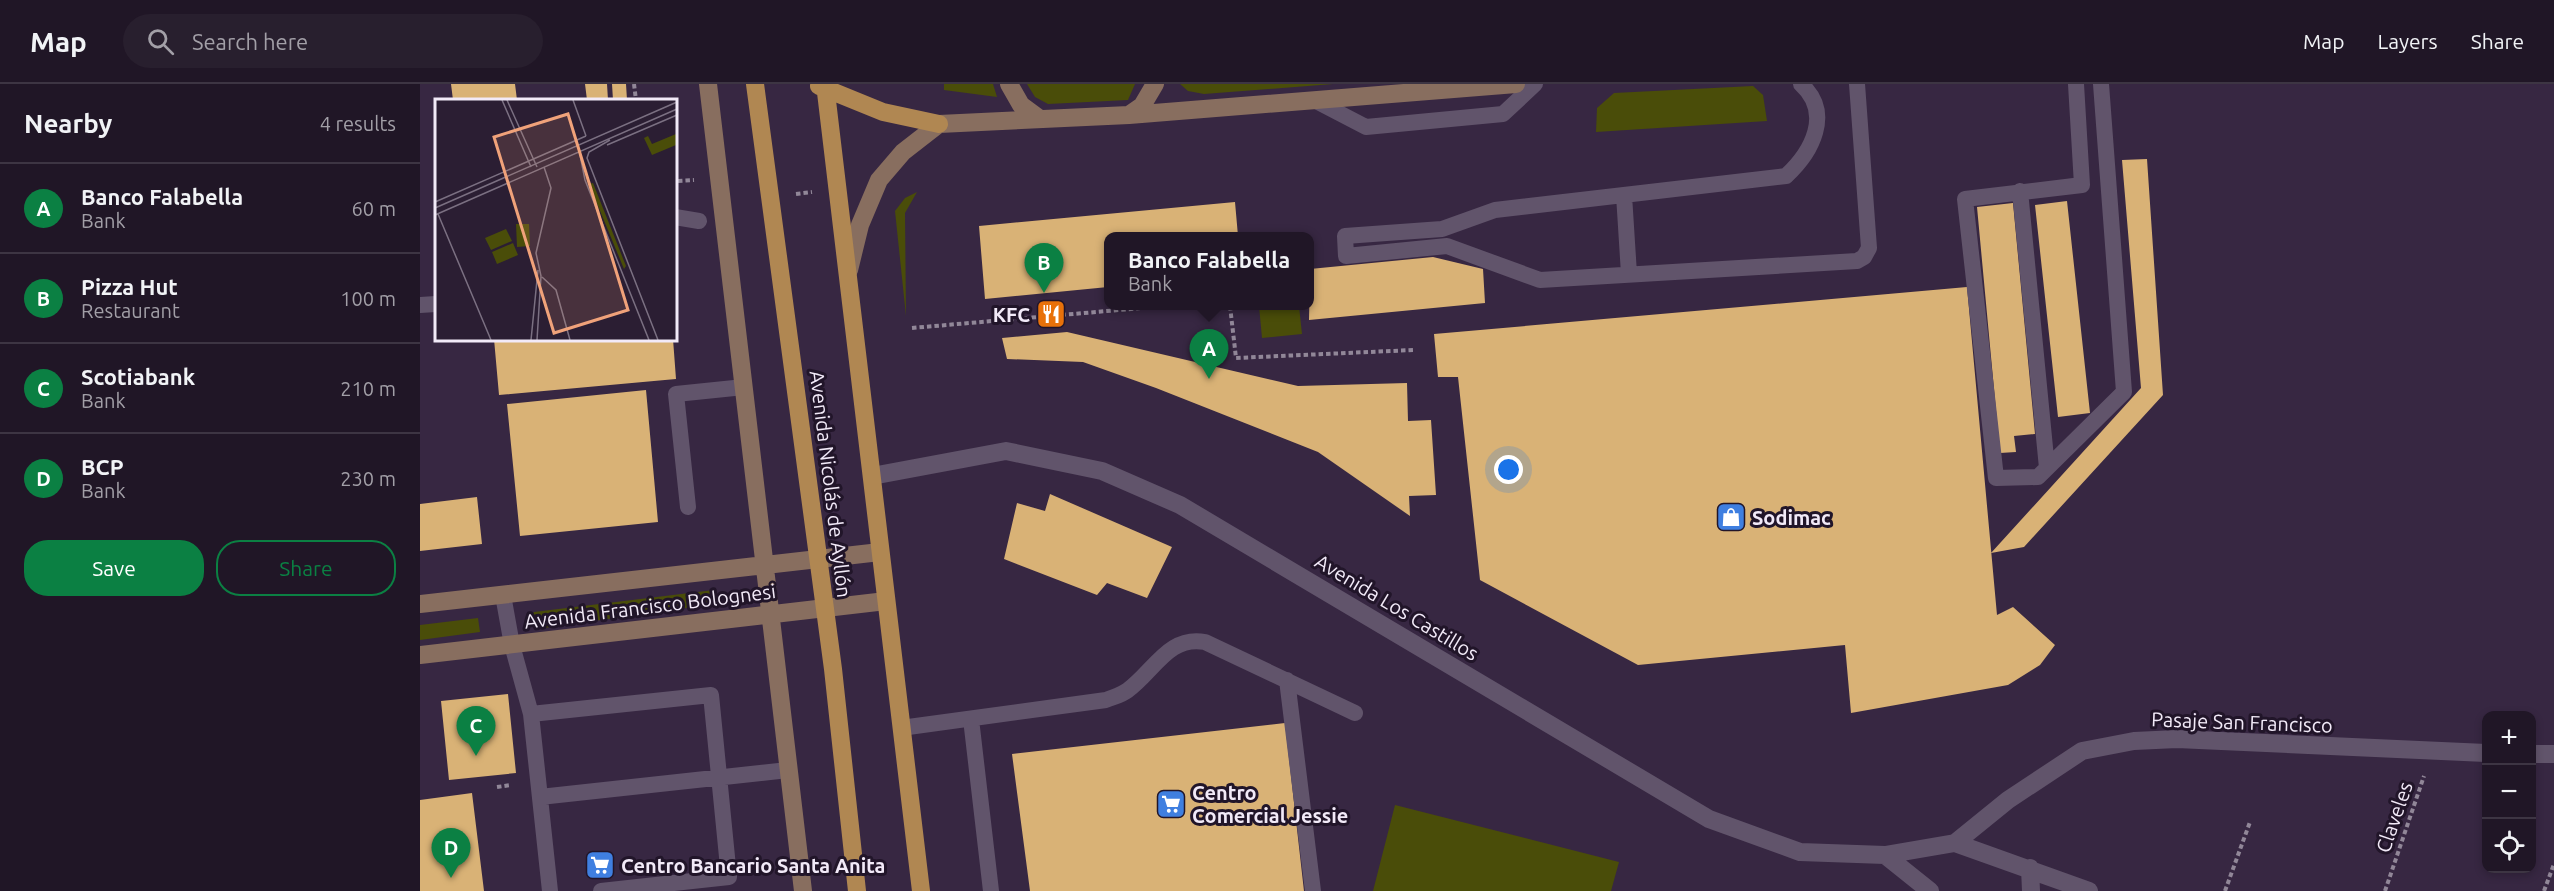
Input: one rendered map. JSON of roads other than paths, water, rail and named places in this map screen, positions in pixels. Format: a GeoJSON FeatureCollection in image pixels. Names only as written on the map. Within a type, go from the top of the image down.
{"type":"FeatureCollection","features":[{"type":"Feature","properties":{"kind":"main road"},"geometry":{"type":"LineString","coordinates":[[708,84],[803,891]]}},
{"type":"Feature","properties":{"kind":"main road","name":"Avenida Nicolás de Ayllón"},"geometry":{"type":"LineString","coordinates":[[755,84],[818,560],[856,891]]}},
{"type":"Feature","properties":{"kind":"main road"},"geometry":{"type":"LineString","coordinates":[[1009,84],[1021,105],[1040,119]]}},
{"type":"Feature","properties":{"kind":"main road"},"geometry":{"type":"LineString","coordinates":[[1129,115],[1142,106],[1155,84]]}},
{"type":"Feature","properties":{"kind":"main road"},"geometry":{"type":"LineString","coordinates":[[822,86],[883,112],[939,124],[1129,115],[1516,84]]}},
{"type":"Feature","properties":{"kind":"main road","name":"Avenida Nicolás de Ayllón"},"geometry":{"type":"LineString","coordinates":[[822,86],[848,275],[921,891]]}},
{"type":"Feature","properties":{"kind":"main road"},"geometry":{"type":"LineString","coordinates":[[848,275],[860,225],[879,180],[903,152],[939,124]]}},
{"type":"Feature","properties":{"kind":"main road","name":"Avenida Francisco Bolognesi"},"geometry":{"type":"LineString","coordinates":[[420,604],[764,567],[880,552]]}},
{"type":"Feature","properties":{"kind":"main road","name":"Avenida Francisco Bolognesi"},"geometry":{"type":"LineString","coordinates":[[420,655],[886,601]]}},
{"type":"Feature","properties":{"kind":"street","name":"Avenida Los Castillos"},"geometry":{"type":"LineString","coordinates":[[872,476],[1006,450],[1102,471],[1180,505],[1709,819],[1800,852],[1885,855],[1955,843],[2089,891]]}},
{"type":"Feature","properties":{"kind":"street","name":"Pasaje San Francisco"},"geometry":{"type":"LineString","coordinates":[[1955,843],[2008,800],[2082,751],[2134,741],[2177,739],[2432,753],[2482,753]]}},
{"type":"Feature","properties":{"kind":"street"},"geometry":{"type":"LineString","coordinates":[[2536,754],[2554,754]]}},
{"type":"Feature","properties":{"kind":"street"},"geometry":{"type":"LineString","coordinates":[[1885,855],[1930,891]]}},
{"type":"Feature","properties":{"kind":"street"},"geometry":{"type":"LineString","coordinates":[[2030,868],[2031,891]]}},
{"type":"Feature","properties":{"kind":"lane"},"geometry":{"type":"LineString","coordinates":[[1316,101],[1366,127],[1503,114],[1535,84]]}},
{"type":"Feature","properties":{"kind":"lane"},"geometry":{"type":"LineString","coordinates":[[1801,84],[1815,103],[1817,123],[1813,144],[1802,161],[1786,176],[1495,210],[1442,230],[1345,237],[1346,256],[1447,246],[1540,279],[1857,261],[1864,257],[1869,248],[1857,84]]}},
{"type":"Feature","properties":{"kind":"lane"},"geometry":{"type":"LineString","coordinates":[[2076,84],[2082,185],[2020,190],[1965,200],[1996,478],[2038,477],[2124,392],[2101,84]]}},
{"type":"Feature","properties":{"kind":"lane"},"geometry":{"type":"LineString","coordinates":[[2020,190],[2048,468]]}},
{"type":"Feature","properties":{"kind":"lane"},"geometry":{"type":"LineString","coordinates":[[1624,195],[1629,274]]}},
{"type":"Feature","properties":{"kind":"lane"},"geometry":{"type":"LineString","coordinates":[[676,217],[699,221]]}},
{"type":"Feature","properties":{"kind":"lane"},"geometry":{"type":"LineString","coordinates":[[420,305],[435,304]]}},
{"type":"Feature","properties":{"kind":"lane"},"geometry":{"type":"LineString","coordinates":[[688,507],[676,394],[744,387]]}},
{"type":"Feature","properties":{"kind":"lane"},"geometry":{"type":"LineString","coordinates":[[503,595],[512,645],[531,714],[550,891]]}},
{"type":"Feature","properties":{"kind":"lane"},"geometry":{"type":"LineString","coordinates":[[901,728],[1106,700],[1127,691],[1173,647],[1187,640],[1205,642],[1355,713]]}},
{"type":"Feature","properties":{"kind":"lane"},"geometry":{"type":"LineString","coordinates":[[1287,680],[1313,891]]}},
{"type":"Feature","properties":{"kind":"lane"},"geometry":{"type":"LineString","coordinates":[[531,714],[711,695],[729,877],[601,891]]}},
{"type":"Feature","properties":{"kind":"lane"},"geometry":{"type":"LineString","coordinates":[[971,718],[991,891]]}},
{"type":"Feature","properties":{"kind":"lane"},"geometry":{"type":"LineString","coordinates":[[540,797],[788,770]]}},
{"type":"Feature","properties":{"kind":"place","name":"Pizza Hut"},"geometry":{"type":"Point","coordinates":[1044,293]}},
{"type":"Feature","properties":{"kind":"place","name":"KFC"},"geometry":{"type":"Point","coordinates":[1051,314]}},
{"type":"Feature","properties":{"kind":"place","name":"Banco Falabella"},"geometry":{"type":"Point","coordinates":[1209,379]}},
{"type":"Feature","properties":{"kind":"place","name":"Sodimac"},"geometry":{"type":"Point","coordinates":[1731,517]}},
{"type":"Feature","properties":{"kind":"place","name":"Scotiabank"},"geometry":{"type":"Point","coordinates":[476,756]}},
{"type":"Feature","properties":{"kind":"place","name":"Centro Comercial Jessie"},"geometry":{"type":"Point","coordinates":[1171,804]}},
{"type":"Feature","properties":{"kind":"place","name":"Centro Bancario Santa Anita"},"geometry":{"type":"Point","coordinates":[600,865]}},
{"type":"Feature","properties":{"kind":"place","name":"BCP"},"geometry":{"type":"Point","coordinates":[451,878]}}]}
